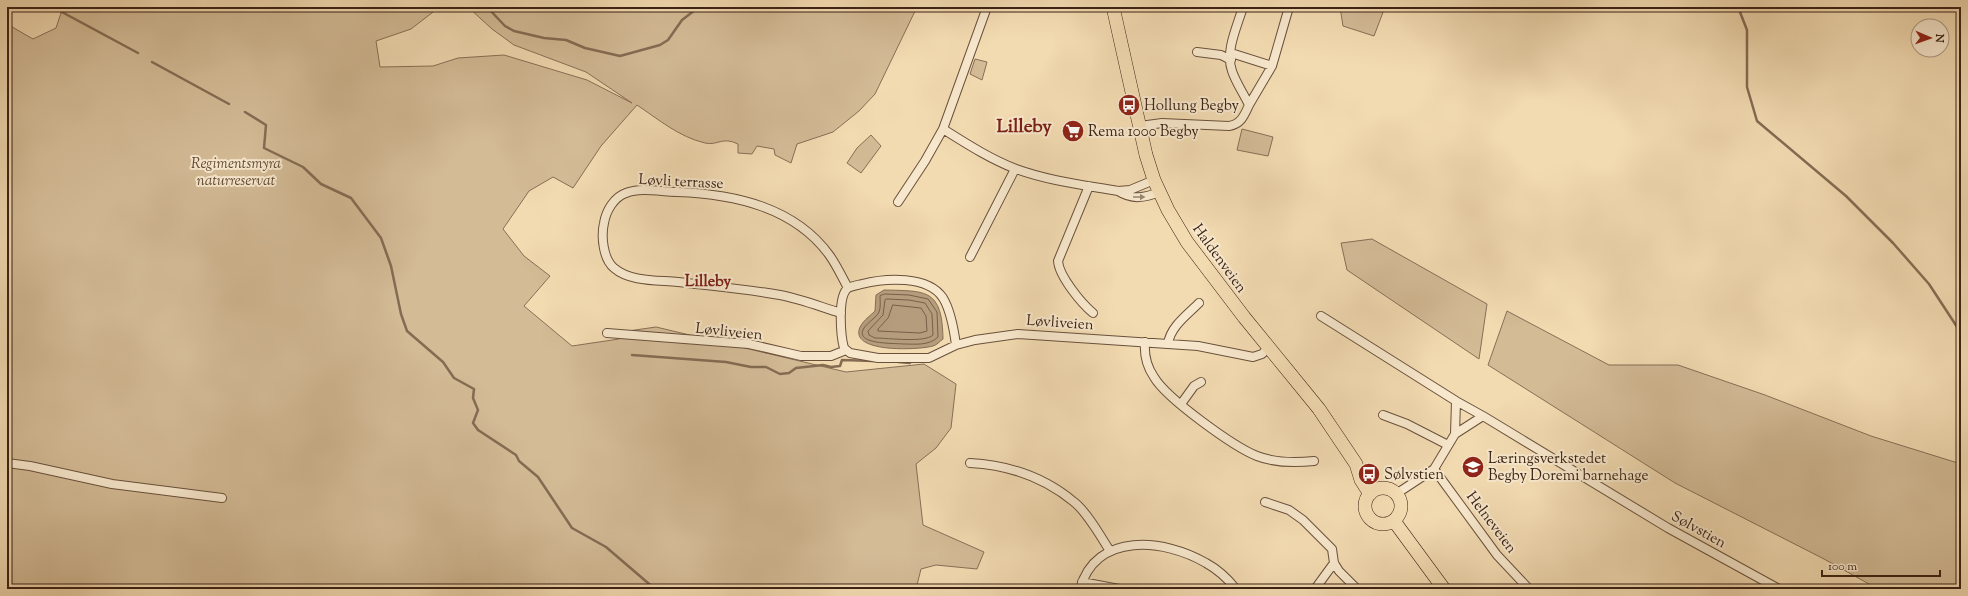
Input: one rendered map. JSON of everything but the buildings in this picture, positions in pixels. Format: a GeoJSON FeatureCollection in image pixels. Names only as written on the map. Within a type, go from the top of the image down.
{"type":"FeatureCollection","features":[{"type":"Feature","properties":{"kind":"main road","name":"Haldenveien"},"geometry":{"type":"LineString","coordinates":[[1114,7],[1140,126],[1157,186],[1187,242],[1268,348],[1319,408],[1356,464],[1361,480],[1370,494]]}},
{"type":"Feature","properties":{"kind":"main road"},"geometry":{"type":"LineString","coordinates":[[1384,488],[1396,494],[1401,505],[1398,516],[1394,521],[1382,525],[1371,520],[1367,515],[1365,507],[1366,500],[1370,494],[1376,490],[1384,488]]}},
{"type":"Feature","properties":{"kind":"main road"},"geometry":{"type":"LineString","coordinates":[[1394,521],[1444,589]]}},
{"type":"Feature","properties":{"kind":"street"},"geometry":{"type":"LineString","coordinates":[[898,202],[925,161],[943,129],[987,7]]}},
{"type":"Feature","properties":{"kind":"street"},"geometry":{"type":"LineString","coordinates":[[1242,7],[1231,43],[1232,72],[1249,105]]}},
{"type":"Feature","properties":{"kind":"street"},"geometry":{"type":"LineString","coordinates":[[1140,126],[1162,122],[1229,126],[1236,125],[1241,121],[1272,66],[1289,7]]}},
{"type":"Feature","properties":{"kind":"street"},"geometry":{"type":"LineString","coordinates":[[1197,52],[1231,56],[1272,66]]}},
{"type":"Feature","properties":{"kind":"street"},"geometry":{"type":"LineString","coordinates":[[943,129],[982,153],[1015,169],[1046,179],[1118,191],[1157,186]]}},
{"type":"Feature","properties":{"kind":"street"},"geometry":{"type":"LineString","coordinates":[[970,257],[1015,169]]}},
{"type":"Feature","properties":{"kind":"street"},"geometry":{"type":"LineString","coordinates":[[1089,186],[1058,260],[1058,269],[1066,282],[1093,313]]}},
{"type":"Feature","properties":{"kind":"street"},"geometry":{"type":"LineString","coordinates":[[1118,191],[1127,196],[1148,196],[1157,186]]}},
{"type":"Feature","properties":{"kind":"street","name":"Løvli terrasse"},"geometry":{"type":"LineString","coordinates":[[841,312],[779,295],[650,280],[622,274],[611,266],[604,249],[603,236],[607,211],[622,194],[637,191],[698,193],[729,197],[764,206],[792,219],[816,241],[829,255],[848,288]]}},
{"type":"Feature","properties":{"kind":"street"},"geometry":{"type":"LineString","coordinates":[[846,350],[842,341],[841,312],[843,297],[848,288],[875,280],[903,279],[928,286],[942,297],[953,326],[956,345]]}},
{"type":"Feature","properties":{"kind":"street"},"geometry":{"type":"LineString","coordinates":[[1168,344],[1169,335],[1199,303]]}},
{"type":"Feature","properties":{"kind":"street","name":"Sølvstien"},"geometry":{"type":"LineString","coordinates":[[1321,316],[1456,401],[1668,528],[1779,589]]}},
{"type":"Feature","properties":{"kind":"street","name":"Løvliveien"},"geometry":{"type":"LineString","coordinates":[[608,334],[749,344],[801,356],[831,356],[846,350],[850,353],[878,358],[929,358],[956,345],[975,340],[1018,334],[1212,348],[1253,357],[1262,354],[1268,348]]}},
{"type":"Feature","properties":{"kind":"street"},"geometry":{"type":"LineString","coordinates":[[1144,342],[1146,358],[1154,377],[1164,391],[1234,443],[1258,457],[1278,462],[1314,461]]}},
{"type":"Feature","properties":{"kind":"street"},"geometry":{"type":"LineString","coordinates":[[1180,404],[1194,386],[1201,382]]}},
{"type":"Feature","properties":{"kind":"street"},"geometry":{"type":"LineString","coordinates":[[1455,434],[1456,401]]}},
{"type":"Feature","properties":{"kind":"street"},"geometry":{"type":"LineString","coordinates":[[1384,415],[1407,424],[1448,445]]}},
{"type":"Feature","properties":{"kind":"street"},"geometry":{"type":"LineString","coordinates":[[1396,494],[1434,469],[1455,434],[1483,416]]}},
{"type":"Feature","properties":{"kind":"street"},"geometry":{"type":"LineString","coordinates":[[7,463],[30,466],[112,484],[222,498]]}},
{"type":"Feature","properties":{"kind":"street"},"geometry":{"type":"LineString","coordinates":[[970,463],[991,464],[1032,475],[1056,489],[1079,507],[1110,551]]}},
{"type":"Feature","properties":{"kind":"street","name":"Helneveien"},"geometry":{"type":"LineString","coordinates":[[1434,469],[1497,555],[1529,589]]}},
{"type":"Feature","properties":{"kind":"street"},"geometry":{"type":"LineString","coordinates":[[1264,502],[1289,510],[1303,520],[1332,549],[1334,563],[1339,571],[1357,589]]}},
{"type":"Feature","properties":{"kind":"street"},"geometry":{"type":"LineString","coordinates":[[1119,589],[1081,585],[1094,563],[1110,551],[1126,546],[1142,544],[1172,549],[1208,563],[1236,589]]}},
{"type":"Feature","properties":{"kind":"street"},"geometry":{"type":"LineString","coordinates":[[1315,589],[1334,563]]}},
{"type":"Feature","properties":{"kind":"green space","name":"Regimentsmyra naturreservat"},"geometry":{"type":"Polygon","coordinates":[[[63,7],[436,7],[437,9],[411,29],[376,41],[380,67],[433,66],[458,58],[504,55],[587,80],[632,103],[586,72],[514,45],[492,29],[468,7],[917,7],[875,94],[859,111],[833,132],[797,144],[791,163],[775,155],[774,149],[757,146],[752,154],[738,153],[738,144],[733,142],[724,141],[709,144],[695,140],[669,127],[637,105],[601,146],[573,188],[553,177],[529,191],[503,229],[524,256],[550,276],[524,306],[572,346],[619,339],[628,331],[656,327],[846,372],[924,364],[956,384],[951,428],[936,448],[916,464],[923,525],[984,552],[977,569],[936,565],[921,569],[916,589],[7,589],[7,24],[33,39],[56,28],[63,7]]]}},
{"type":"Feature","properties":{"kind":"green space"},"geometry":{"type":"Polygon","coordinates":[[[1340,7],[1385,7],[1374,36],[1343,26],[1340,7]]]}},
{"type":"Feature","properties":{"kind":"green space"},"geometry":{"type":"Polygon","coordinates":[[[975,59],[987,62],[982,80],[970,74],[975,59]]]}},
{"type":"Feature","properties":{"kind":"green space"},"geometry":{"type":"Polygon","coordinates":[[[1242,129],[1273,137],[1268,156],[1237,150],[1242,129]]]}},
{"type":"Feature","properties":{"kind":"green space"},"geometry":{"type":"Polygon","coordinates":[[[871,135],[881,146],[861,173],[847,163],[857,148],[871,135]]]}},
{"type":"Feature","properties":{"kind":"green space"},"geometry":{"type":"Polygon","coordinates":[[[1372,239],[1487,304],[1479,359],[1347,270],[1341,243],[1372,239]]]}},
{"type":"Feature","properties":{"kind":"green space"},"geometry":{"type":"Polygon","coordinates":[[[1507,311],[1609,365],[1678,365],[1765,395],[1871,436],[1961,464],[1961,589],[1878,589],[1824,559],[1675,483],[1488,365],[1507,311]]]}},
{"type":"Feature","properties":{"kind":"water"},"geometry":{"type":"Polygon","coordinates":[[[884,290],[911,291],[929,296],[935,302],[939,310],[943,339],[933,346],[902,349],[866,343],[860,337],[860,327],[875,311],[876,295],[884,290]]]}},
{"type":"Feature","properties":{"kind":"waterway"},"geometry":{"type":"LineString","coordinates":[[487,7],[505,26],[514,31],[544,38],[566,40],[585,48],[620,56],[660,45],[668,40],[682,20],[699,7]]}},
{"type":"Feature","properties":{"kind":"waterway"},"geometry":{"type":"LineString","coordinates":[[1738,7],[1747,30],[1747,87],[1757,121],[1846,196],[1893,243],[1929,284],[1961,333]]}},
{"type":"Feature","properties":{"kind":"waterway"},"geometry":{"type":"LineString","coordinates":[[60,11],[138,53]]}},
{"type":"Feature","properties":{"kind":"waterway"},"geometry":{"type":"LineString","coordinates":[[152,62],[229,104]]}},
{"type":"Feature","properties":{"kind":"waterway"},"geometry":{"type":"LineString","coordinates":[[245,112],[266,125],[264,148],[303,167],[321,184],[351,198],[381,238],[391,266],[401,314],[407,331],[443,362],[454,378],[474,389],[473,398],[478,410],[473,423],[478,430],[516,455],[519,461],[538,477],[572,528],[606,547],[655,589]]}},
{"type":"Feature","properties":{"kind":"waterway"},"geometry":{"type":"LineString","coordinates":[[632,355],[726,362],[751,367],[766,367],[780,374],[789,373],[796,368],[823,365],[831,367],[840,366],[842,360],[873,361]]}},
{"type":"Feature","properties":{"kind":"waterway"},"geometry":{"type":"LineString","coordinates":[[898,362],[910,363]]}},
{"type":"Feature","properties":{"kind":"place","name":"Hollung Begby"},"geometry":{"type":"Point","coordinates":[1129,105]}},
{"type":"Feature","properties":{"kind":"place","name":"Rema 1000 Begby"},"geometry":{"type":"Point","coordinates":[1073,131]}},
{"type":"Feature","properties":{"kind":"place","name":"Læringsverkstedet Begby Doremi barnehage"},"geometry":{"type":"Point","coordinates":[1473,467]}},
{"type":"Feature","properties":{"kind":"place","name":"Sølvstien"},"geometry":{"type":"Point","coordinates":[1369,474]}},
{"type":"Feature","properties":{"kind":"district","name":"Lilleby"},"geometry":{"type":"Point","coordinates":[1024,125]}},
{"type":"Feature","properties":{"kind":"district","name":"Lilleby"},"geometry":{"type":"Point","coordinates":[708,280]}}]}
